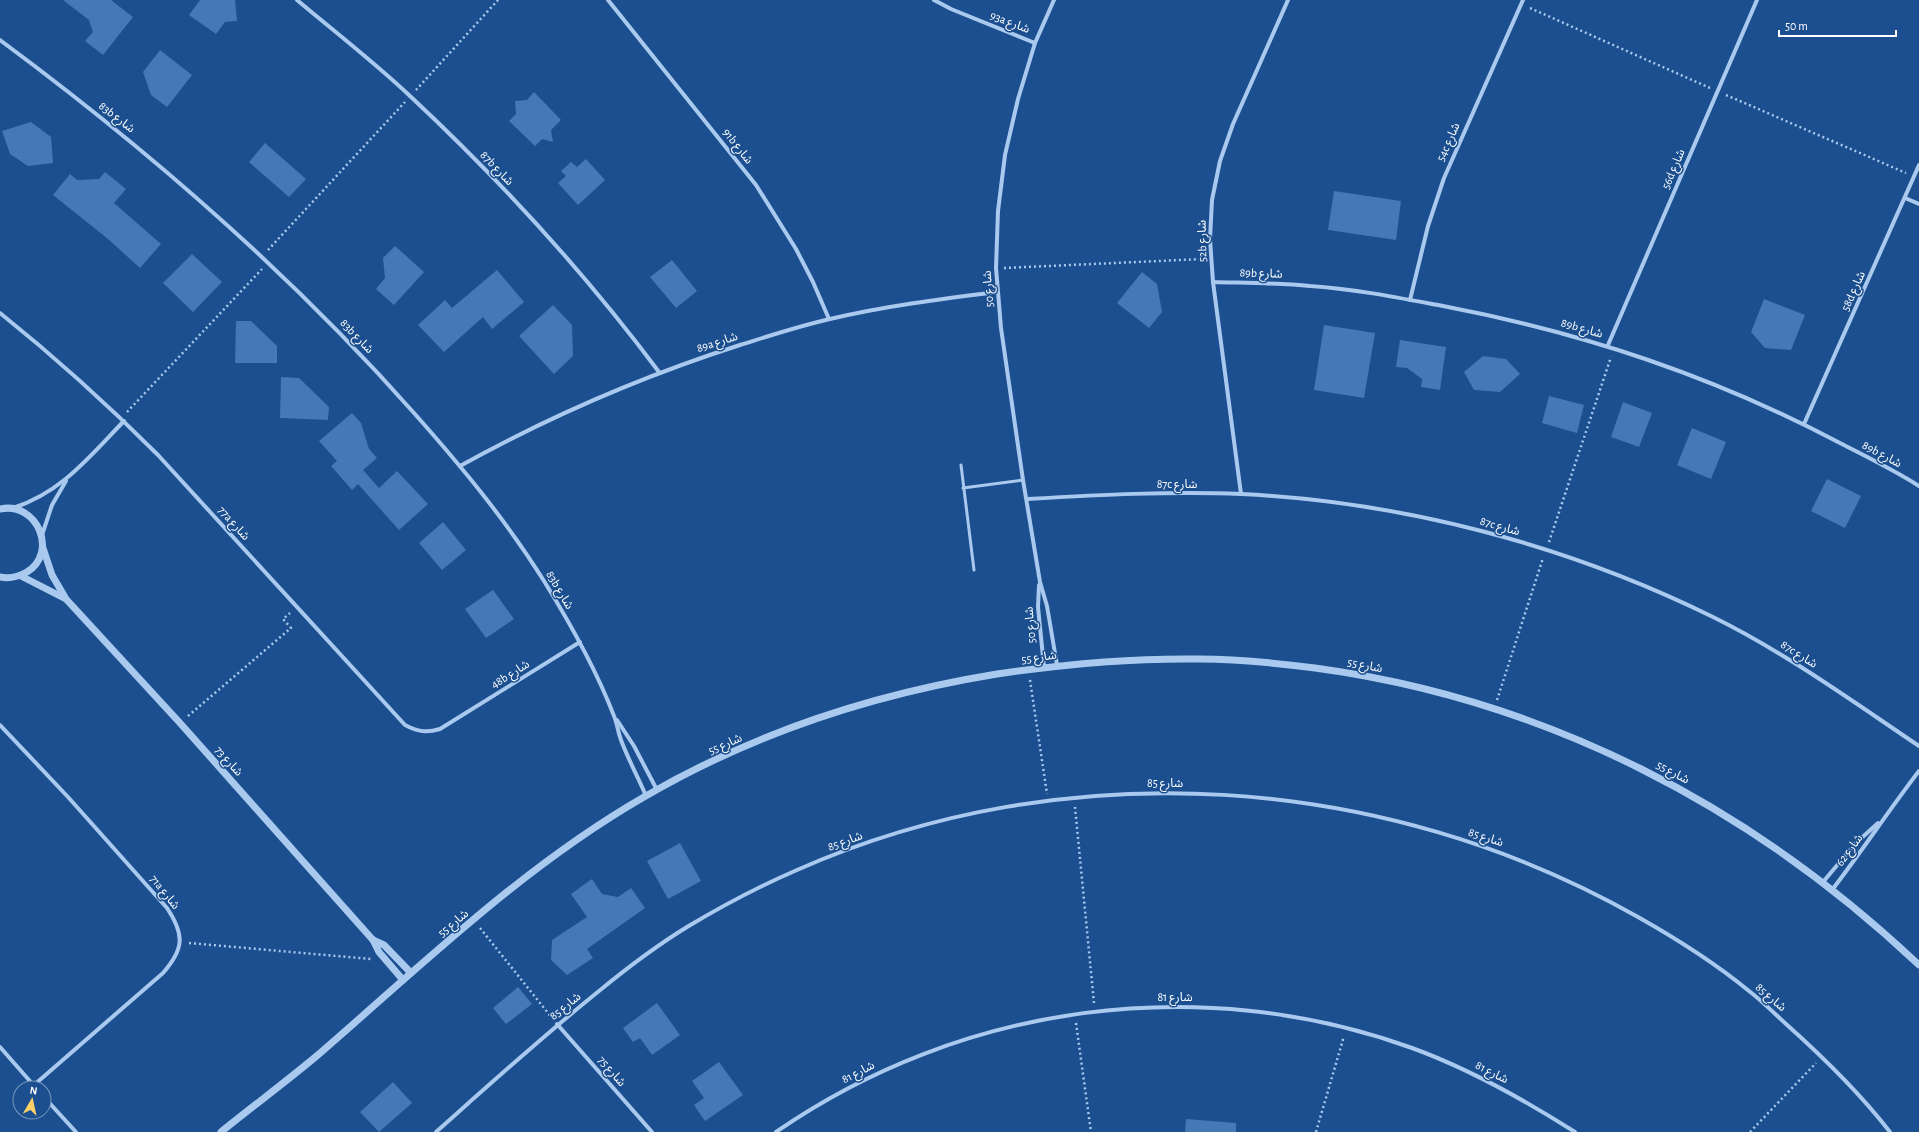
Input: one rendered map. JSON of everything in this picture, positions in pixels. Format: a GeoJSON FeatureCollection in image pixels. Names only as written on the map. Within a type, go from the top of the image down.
{"type":"FeatureCollection","features":[{"type":"Feature","properties":{"kind":"street","name":"87b شارع"},"geometry":{"type":"LineString","coordinates":[[297,0],[410,96],[486,170],[532,218],[620,320],[659,372]]}},
{"type":"Feature","properties":{"kind":"street","name":"91b شارع"},"geometry":{"type":"LineString","coordinates":[[608,0],[756,185],[796,249],[813,282],[829,319]]}},
{"type":"Feature","properties":{"kind":"street","name":"93a شارع"},"geometry":{"type":"LineString","coordinates":[[934,0],[957,12],[1035,43]]}},
{"type":"Feature","properties":{"kind":"street","name":"شارع 50"},"geometry":{"type":"LineString","coordinates":[[1054,0],[1035,43],[1018,99],[1005,155],[998,211],[996,268],[997,292],[1023,480],[1040,582],[1047,606],[1057,665]]}},
{"type":"Feature","properties":{"kind":"street","name":"52b شارع"},"geometry":{"type":"LineString","coordinates":[[1241,494],[1211,258],[1210,239],[1212,200],[1220,161],[1233,124],[1288,0]]}},
{"type":"Feature","properties":{"kind":"street","name":"54c شارع"},"geometry":{"type":"LineString","coordinates":[[1410,300],[1428,226],[1444,178],[1523,0]]}},
{"type":"Feature","properties":{"kind":"street","name":"56d شارع"},"geometry":{"type":"LineString","coordinates":[[1608,346],[1757,0]]}},
{"type":"Feature","properties":{"kind":"street","name":"83b شارع"},"geometry":{"type":"LineString","coordinates":[[0,40],[136,145],[223,219],[306,298],[385,380],[460,466],[500,517],[544,581],[580,642],[616,718],[634,746],[657,790]]}},
{"type":"Feature","properties":{"kind":"street","name":"58d شارع"},"geometry":{"type":"LineString","coordinates":[[1804,424],[1919,165]]}},
{"type":"Feature","properties":{"kind":"street"},"geometry":{"type":"LineString","coordinates":[[1905,198],[1919,204]]}},
{"type":"Feature","properties":{"kind":"street","name":"89b شارع"},"geometry":{"type":"LineString","coordinates":[[1214,282],[1312,286],[1410,300],[1489,315],[1550,329],[1608,346],[1697,377],[1804,424],[1919,486]]}},
{"type":"Feature","properties":{"kind":"street","name":"89a شارع"},"geometry":{"type":"LineString","coordinates":[[460,466],[510,438],[559,414],[659,372],[829,319],[884,308],[997,292]]}},
{"type":"Feature","properties":{"kind":"street","name":"77a شارع"},"geometry":{"type":"LineString","coordinates":[[0,313],[123,420],[163,461],[405,725],[416,731],[428,732],[440,729],[451,723]]}},
{"type":"Feature","properties":{"kind":"street"},"geometry":{"type":"LineString","coordinates":[[12,509],[42,497],[68,478],[123,420]]}},
{"type":"Feature","properties":{"kind":"street"},"geometry":{"type":"LineString","coordinates":[[42,536],[52,505],[68,478]]}},
{"type":"Feature","properties":{"kind":"street","name":"87c شارع"},"geometry":{"type":"LineString","coordinates":[[1026,499],[1170,493],[1241,494],[1303,499],[1380,509],[1486,532],[1546,550],[1618,575],[1715,618],[1768,646],[1819,678],[1919,746]]}},
{"type":"Feature","properties":{"kind":"street"},"geometry":{"type":"LineString","coordinates":[[1,509],[12,509],[32,517],[42,536]]}},
{"type":"Feature","properties":{"kind":"street","name":"شارع 73"},"geometry":{"type":"LineString","coordinates":[[42,536],[43,548],[52,575],[66,599],[180,723],[374,940],[378,950],[403,980]]}},
{"type":"Feature","properties":{"kind":"street"},"geometry":{"type":"LineString","coordinates":[[2,578],[21,576],[32,569],[39,560],[43,548]]}},
{"type":"Feature","properties":{"kind":"street","name":"شارع 73"},"geometry":{"type":"LineString","coordinates":[[21,576],[66,599]]}},
{"type":"Feature","properties":{"kind":"street","name":"شارع 50"},"geometry":{"type":"LineString","coordinates":[[1040,582],[1038,607],[1044,667]]}},
{"type":"Feature","properties":{"kind":"street","name":"48b شارع"},"geometry":{"type":"LineString","coordinates":[[451,723],[580,642]]}},
{"type":"Feature","properties":{"kind":"street","name":"شارع 55"},"geometry":{"type":"LineString","coordinates":[[221,1132],[314,1058],[473,920],[552,857],[584,834],[646,796],[712,761],[837,712],[901,694],[967,679],[1057,665],[1130,660],[1204,659],[1278,663],[1351,673],[1416,686],[1495,708],[1565,734],[1634,764],[1700,799],[1763,839],[1823,882],[1919,965]]}},
{"type":"Feature","properties":{"kind":"street","name":"83b شارع"},"geometry":{"type":"LineString","coordinates":[[616,718],[622,742],[646,796]]}},
{"type":"Feature","properties":{"kind":"street","name":"71a شارع"},"geometry":{"type":"LineString","coordinates":[[0,725],[68,797],[167,908],[177,924],[180,942],[175,960],[163,973],[43,1080]]}},
{"type":"Feature","properties":{"kind":"street","name":"شارع 62"},"geometry":{"type":"LineString","coordinates":[[1832,890],[1862,850],[1880,822],[1919,771]]}},
{"type":"Feature","properties":{"kind":"street","name":"شارع 85"},"geometry":{"type":"LineString","coordinates":[[436,1132],[558,1024],[627,968],[684,929],[740,897],[799,869],[859,845],[921,826],[984,811],[1048,800],[1124,793],[1201,793],[1278,799],[1353,811],[1413,825],[1514,857],[1597,894],[1675,938],[1748,990],[1822,1056],[1890,1132]]}},
{"type":"Feature","properties":{"kind":"street","name":"شارع 62"},"geometry":{"type":"LineString","coordinates":[[1823,882],[1855,844],[1880,822]]}},
{"type":"Feature","properties":{"kind":"street","name":"شارع 73"},"geometry":{"type":"LineString","coordinates":[[374,940],[384,945],[411,973]]}},
{"type":"Feature","properties":{"kind":"street","name":"شارع 81"},"geometry":{"type":"LineString","coordinates":[[776,1132],[805,1112],[860,1081],[912,1057],[965,1038],[1013,1026],[1075,1014],[1143,1007],[1211,1008],[1279,1014],[1346,1028],[1412,1048],[1469,1071],[1524,1100],[1575,1132]]}},
{"type":"Feature","properties":{"kind":"street","name":"شارع 75"},"geometry":{"type":"LineString","coordinates":[[558,1024],[652,1132]]}},
{"type":"Feature","properties":{"kind":"street"},"geometry":{"type":"LineString","coordinates":[[0,1047],[29,1080]]}},
{"type":"Feature","properties":{"kind":"street"},"geometry":{"type":"LineString","coordinates":[[52,1106],[76,1132]]}},
{"type":"Feature","properties":{"kind":"lane"},"geometry":{"type":"LineString","coordinates":[[961,465],[974,570]]}},
{"type":"Feature","properties":{"kind":"lane"},"geometry":{"type":"LineString","coordinates":[[963,488],[1023,480]]}},
{"type":"Feature","properties":{"kind":"path"},"geometry":{"type":"LineString","coordinates":[[262,257],[498,0]]}},
{"type":"Feature","properties":{"kind":"path"},"geometry":{"type":"LineString","coordinates":[[996,268],[1211,258]]}},
{"type":"Feature","properties":{"kind":"path"},"geometry":{"type":"LineString","coordinates":[[123,420],[268,263]]}},
{"type":"Feature","properties":{"kind":"path"},"geometry":{"type":"LineString","coordinates":[[1495,708],[1614,348]]}},
{"type":"Feature","properties":{"kind":"path"},"geometry":{"type":"LineString","coordinates":[[180,723],[291,628],[283,619],[297,607]]}},
{"type":"Feature","properties":{"kind":"path"},"geometry":{"type":"LineString","coordinates":[[1028,669],[1048,800]]}},
{"type":"Feature","properties":{"kind":"path"},"geometry":{"type":"LineString","coordinates":[[1074,798],[1095,1012]]}},
{"type":"Feature","properties":{"kind":"path"},"geometry":{"type":"LineString","coordinates":[[473,920],[558,1024]]}},
{"type":"Feature","properties":{"kind":"path"},"geometry":{"type":"LineString","coordinates":[[180,942],[386,960]]}},
{"type":"Feature","properties":{"kind":"path"},"geometry":{"type":"LineString","coordinates":[[1075,1014],[1090,1132]]}},
{"type":"Feature","properties":{"kind":"path"},"geometry":{"type":"LineString","coordinates":[[1316,1132],[1346,1028]]}},
{"type":"Feature","properties":{"kind":"path"},"geometry":{"type":"LineString","coordinates":[[1750,1132],[1822,1056]]}},
{"type":"Feature","properties":{"kind":"building"},"geometry":{"type":"Polygon","coordinates":[[[63,0],[111,0],[133,17],[103,55],[85,41],[93,32],[89,20],[63,0]]]}},
{"type":"Feature","properties":{"kind":"building"},"geometry":{"type":"Polygon","coordinates":[[[200,0],[235,0],[237,21],[225,22],[216,34],[189,15],[200,0]]]}},
{"type":"Feature","properties":{"kind":"building"},"geometry":{"type":"Polygon","coordinates":[[[160,50],[192,75],[167,107],[151,95],[143,72],[160,50]]]}},
{"type":"Feature","properties":{"kind":"building"},"geometry":{"type":"Polygon","coordinates":[[[534,92],[561,120],[551,130],[553,142],[542,139],[535,146],[509,121],[516,114],[515,101],[527,100],[534,92]]]}},
{"type":"Feature","properties":{"kind":"building"},"geometry":{"type":"Polygon","coordinates":[[[31,122],[51,137],[53,163],[28,166],[10,154],[2,131],[31,122]]]}},
{"type":"Feature","properties":{"kind":"building"},"geometry":{"type":"Polygon","coordinates":[[[265,143],[306,179],[289,197],[249,162],[265,143]]]}},
{"type":"Feature","properties":{"kind":"building"},"geometry":{"type":"Polygon","coordinates":[[[586,159],[605,180],[578,205],[558,183],[566,176],[561,171],[571,162],[577,167],[586,159]]]}},
{"type":"Feature","properties":{"kind":"building"},"geometry":{"type":"Polygon","coordinates":[[[105,172],[126,189],[114,203],[161,244],[140,268],[108,239],[53,195],[70,174],[77,180],[99,179],[105,172]]]}},
{"type":"Feature","properties":{"kind":"building"},"geometry":{"type":"Polygon","coordinates":[[[1334,191],[1401,201],[1396,240],[1328,230],[1334,191]]]}},
{"type":"Feature","properties":{"kind":"building"},"geometry":{"type":"Polygon","coordinates":[[[395,246],[424,272],[394,305],[376,289],[385,278],[383,258],[395,246]]]}},
{"type":"Feature","properties":{"kind":"building"},"geometry":{"type":"Polygon","coordinates":[[[192,254],[222,282],[193,312],[163,283],[192,254]]]}},
{"type":"Feature","properties":{"kind":"building"},"geometry":{"type":"Polygon","coordinates":[[[672,260],[697,291],[676,308],[650,277],[672,260]]]}},
{"type":"Feature","properties":{"kind":"building"},"geometry":{"type":"Polygon","coordinates":[[[497,270],[524,302],[492,329],[483,317],[444,352],[418,325],[445,300],[452,308],[497,270]]]}},
{"type":"Feature","properties":{"kind":"building"},"geometry":{"type":"Polygon","coordinates":[[[1142,272],[1157,284],[1162,312],[1149,328],[1117,303],[1142,272]]]}},
{"type":"Feature","properties":{"kind":"building"},"geometry":{"type":"Polygon","coordinates":[[[1764,299],[1805,315],[1791,350],[1765,348],[1751,332],[1764,299]]]}},
{"type":"Feature","properties":{"kind":"building"},"geometry":{"type":"Polygon","coordinates":[[[553,305],[572,325],[573,356],[554,374],[519,336],[553,305]]]}},
{"type":"Feature","properties":{"kind":"building"},"geometry":{"type":"Polygon","coordinates":[[[236,321],[251,321],[277,346],[277,363],[235,363],[236,321]]]}},
{"type":"Feature","properties":{"kind":"building"},"geometry":{"type":"Polygon","coordinates":[[[1324,325],[1375,333],[1364,398],[1314,390],[1324,325]]]}},
{"type":"Feature","properties":{"kind":"building"},"geometry":{"type":"Polygon","coordinates":[[[1400,340],[1446,347],[1440,390],[1421,387],[1422,379],[1407,368],[1396,367],[1400,340]]]}},
{"type":"Feature","properties":{"kind":"building"},"geometry":{"type":"Polygon","coordinates":[[[1483,356],[1506,359],[1520,374],[1500,392],[1474,390],[1464,372],[1483,356]]]}},
{"type":"Feature","properties":{"kind":"building"},"geometry":{"type":"Polygon","coordinates":[[[281,377],[299,378],[329,407],[328,420],[280,418],[281,377]]]}},
{"type":"Feature","properties":{"kind":"building"},"geometry":{"type":"Polygon","coordinates":[[[1549,396],[1584,405],[1577,433],[1542,423],[1549,396]]]}},
{"type":"Feature","properties":{"kind":"building"},"geometry":{"type":"Polygon","coordinates":[[[1623,402],[1652,413],[1639,447],[1611,437],[1623,402]]]}},
{"type":"Feature","properties":{"kind":"building"},"geometry":{"type":"Polygon","coordinates":[[[352,413],[361,423],[369,449],[377,458],[363,470],[379,488],[397,471],[428,504],[399,530],[358,484],[352,490],[331,466],[337,461],[319,441],[352,413]]]}},
{"type":"Feature","properties":{"kind":"building"},"geometry":{"type":"Polygon","coordinates":[[[1692,428],[1726,442],[1711,479],[1677,465],[1692,428]]]}},
{"type":"Feature","properties":{"kind":"building"},"geometry":{"type":"Polygon","coordinates":[[[1827,479],[1861,496],[1845,528],[1811,511],[1827,479]]]}},
{"type":"Feature","properties":{"kind":"building"},"geometry":{"type":"Polygon","coordinates":[[[443,522],[466,550],[442,570],[419,543],[443,522]]]}},
{"type":"Feature","properties":{"kind":"building"},"geometry":{"type":"Polygon","coordinates":[[[493,590],[514,619],[486,638],[465,609],[493,590]]]}},
{"type":"Feature","properties":{"kind":"building"},"geometry":{"type":"Polygon","coordinates":[[[680,843],[701,881],[668,899],[647,861],[680,843]]]}},
{"type":"Feature","properties":{"kind":"building"},"geometry":{"type":"Polygon","coordinates":[[[592,879],[602,894],[618,897],[631,888],[645,908],[587,949],[593,958],[567,975],[551,960],[552,940],[587,917],[571,894],[592,879]]]}},
{"type":"Feature","properties":{"kind":"building"},"geometry":{"type":"Polygon","coordinates":[[[518,987],[532,1004],[506,1024],[493,1008],[518,987]]]}},
{"type":"Feature","properties":{"kind":"building"},"geometry":{"type":"Polygon","coordinates":[[[657,1003],[680,1035],[652,1055],[640,1038],[633,1042],[623,1028],[657,1003]]]}},
{"type":"Feature","properties":{"kind":"building"},"geometry":{"type":"Polygon","coordinates":[[[719,1062],[743,1095],[705,1121],[694,1105],[704,1098],[692,1081],[719,1062]]]}},
{"type":"Feature","properties":{"kind":"building"},"geometry":{"type":"Polygon","coordinates":[[[393,1082],[412,1103],[379,1132],[360,1112],[393,1082]]]}},
{"type":"Feature","properties":{"kind":"building"},"geometry":{"type":"Polygon","coordinates":[[[1186,1119],[1236,1123],[1236,1132],[1185,1132],[1186,1119]]]}}]}
